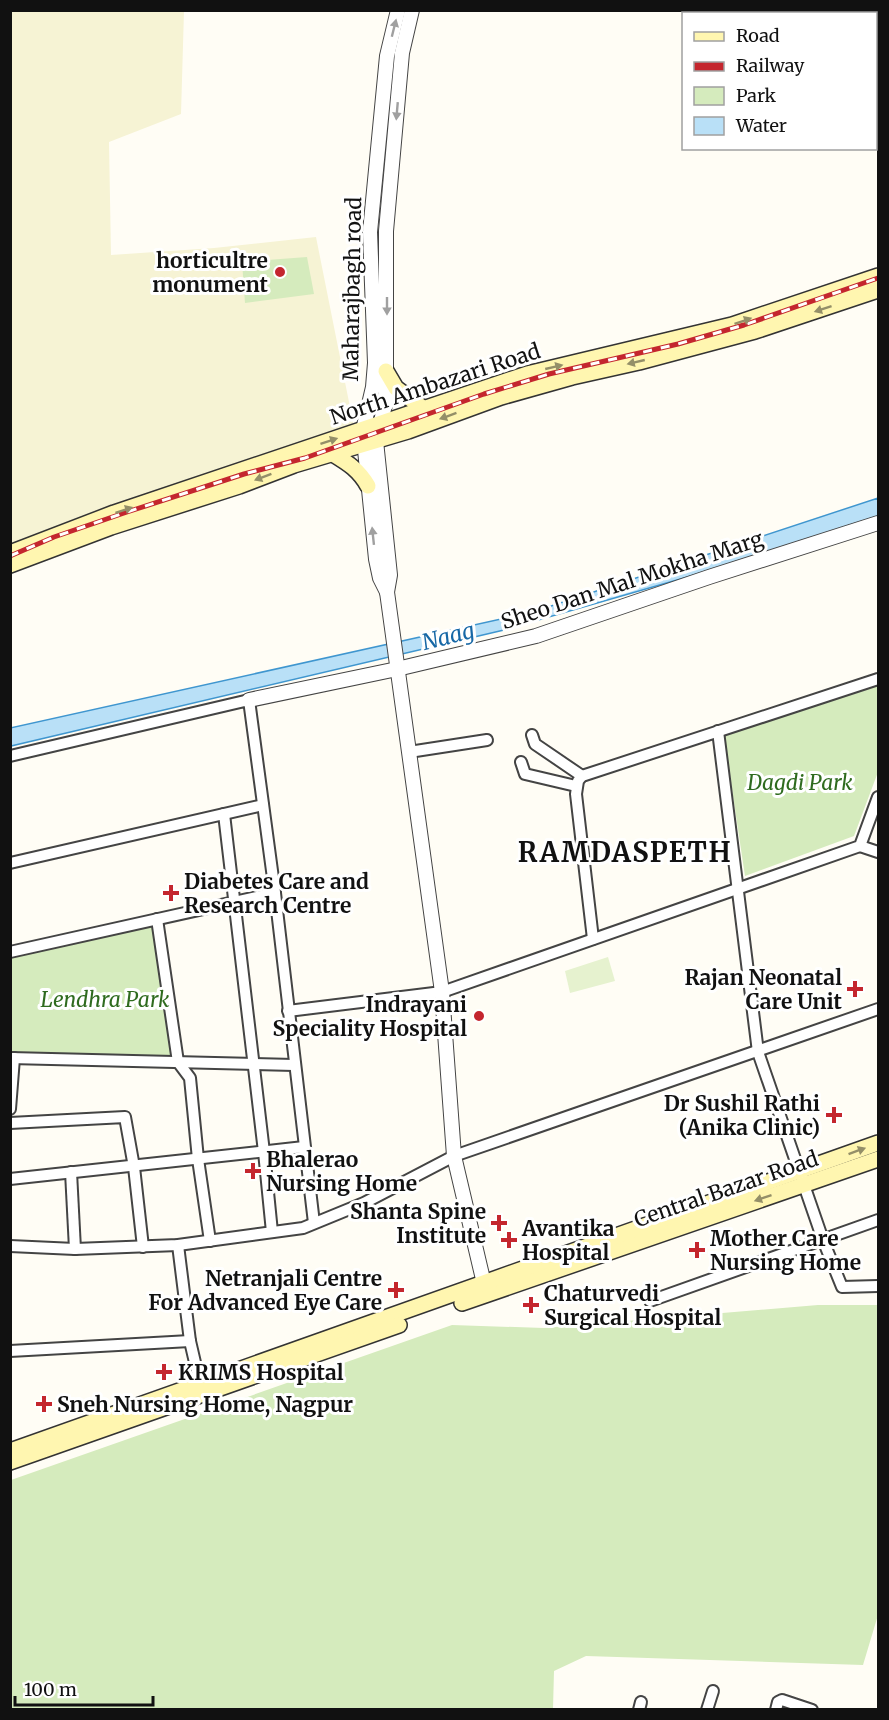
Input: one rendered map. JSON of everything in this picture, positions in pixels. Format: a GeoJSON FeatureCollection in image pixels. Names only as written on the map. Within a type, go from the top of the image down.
{"type":"FeatureCollection","features":[{"type":"Feature","properties":{"kind":"main road","name":"North Ambazari Road"},"geometry":{"type":"LineString","coordinates":[[10,565],[111,527],[333,454],[367,438],[380,424],[528,374],[732,325],[879,276]]}},
{"type":"Feature","properties":{"kind":"main road","name":"North Ambazari Road"},"geometry":{"type":"LineString","coordinates":[[10,553],[114,513],[501,397],[755,331],[879,290]]}},
{"type":"Feature","properties":{"kind":"main road"},"geometry":{"type":"LineString","coordinates":[[386,371],[396,388],[424,409]]}},
{"type":"Feature","properties":{"kind":"main road"},"geometry":{"type":"LineString","coordinates":[[333,454],[362,475],[368,486]]}},
{"type":"Feature","properties":{"kind":"main road","name":"Central Bazar Road"},"geometry":{"type":"LineString","coordinates":[[10,1451],[802,1178],[879,1143]]}},
{"type":"Feature","properties":{"kind":"main road","name":"Central Bazar Road"},"geometry":{"type":"LineString","coordinates":[[802,1178],[879,1159]]}},
{"type":"Feature","properties":{"kind":"main road","name":"Central Bazar Road"},"geometry":{"type":"LineString","coordinates":[[10,1462],[484,1289]]}},
{"type":"Feature","properties":{"kind":"street","name":"Maharajbagh road"},"geometry":{"type":"LineString","coordinates":[[387,592],[380,578],[376,559],[368,486],[367,438],[375,363],[370,232],[387,56],[398,10]]}},
{"type":"Feature","properties":{"kind":"street","name":"Maharajbagh road"},"geometry":{"type":"LineString","coordinates":[[380,424],[386,401],[386,231],[402,53],[412,10]]}},
{"type":"Feature","properties":{"kind":"street","name":"Maharajbagh road"},"geometry":{"type":"LineString","coordinates":[[367,438],[390,575],[387,592]]}},
{"type":"Feature","properties":{"kind":"street","name":"Sheo Dan Mal Mokha Marg"},"geometry":{"type":"LineString","coordinates":[[249,700],[397,669],[536,636],[698,580],[879,523]]}},
{"type":"Feature","properties":{"kind":"street"},"geometry":{"type":"LineString","coordinates":[[387,592],[442,992],[454,1156],[484,1289]]}},
{"type":"Feature","properties":{"kind":"street"},"geometry":{"type":"LineString","coordinates":[[593,939],[576,786],[582,776],[879,679]]}},
{"type":"Feature","properties":{"kind":"street"},"geometry":{"type":"LineString","coordinates":[[10,756],[249,700],[275,893],[314,1223]]}},
{"type":"Feature","properties":{"kind":"street"},"geometry":{"type":"LineString","coordinates":[[718,731],[758,1052],[823,1240],[842,1287],[879,1286]]}},
{"type":"Feature","properties":{"kind":"street"},"geometry":{"type":"LineString","coordinates":[[532,735],[535,744],[582,776]]}},
{"type":"Feature","properties":{"kind":"street"},"geometry":{"type":"LineString","coordinates":[[409,752],[487,740]]}},
{"type":"Feature","properties":{"kind":"street"},"geometry":{"type":"LineString","coordinates":[[521,762],[525,774],[576,786]]}},
{"type":"Feature","properties":{"kind":"street"},"geometry":{"type":"LineString","coordinates":[[860,846],[879,796]]}},
{"type":"Feature","properties":{"kind":"street"},"geometry":{"type":"LineString","coordinates":[[10,863],[263,805]]}},
{"type":"Feature","properties":{"kind":"street"},"geometry":{"type":"LineString","coordinates":[[224,814],[272,1232]]}},
{"type":"Feature","properties":{"kind":"street"},"geometry":{"type":"LineString","coordinates":[[288,1011],[442,992],[860,846],[879,852]]}},
{"type":"Feature","properties":{"kind":"street"},"geometry":{"type":"LineString","coordinates":[[10,952],[275,893]]}},
{"type":"Feature","properties":{"kind":"street"},"geometry":{"type":"LineString","coordinates":[[157,919],[178,1062],[190,1078],[198,1160],[210,1241]]}},
{"type":"Feature","properties":{"kind":"street"},"geometry":{"type":"LineString","coordinates":[[10,1246],[75,1249],[178,1245],[303,1228],[364,1203],[454,1156],[879,1010]]}},
{"type":"Feature","properties":{"kind":"street"},"geometry":{"type":"LineString","coordinates":[[10,1109],[12,1058],[294,1065]]}},
{"type":"Feature","properties":{"kind":"street"},"geometry":{"type":"LineString","coordinates":[[10,1123],[125,1117],[134,1167],[143,1246]]}},
{"type":"Feature","properties":{"kind":"street"},"geometry":{"type":"LineString","coordinates":[[10,1179],[304,1147]]}},
{"type":"Feature","properties":{"kind":"street"},"geometry":{"type":"LineString","coordinates":[[71,1172],[75,1249]]}},
{"type":"Feature","properties":{"kind":"street"},"geometry":{"type":"LineString","coordinates":[[650,1301],[879,1220]]}},
{"type":"Feature","properties":{"kind":"street"},"geometry":{"type":"LineString","coordinates":[[178,1245],[190,1341],[200,1384]]}},
{"type":"Feature","properties":{"kind":"street"},"geometry":{"type":"LineString","coordinates":[[10,1351],[190,1341]]}},
{"type":"Feature","properties":{"kind":"street"},"geometry":{"type":"LineString","coordinates":[[707,1710],[713,1691]]}},
{"type":"Feature","properties":{"kind":"street"},"geometry":{"type":"LineString","coordinates":[[776,1710],[778,1702],[782,1700],[812,1710]]}},
{"type":"Feature","properties":{"kind":"shaded area"},"geometry":{"type":"Polygon","coordinates":[[[10,11],[184,11],[181,114],[109,142],[111,255],[214,248],[316,237],[355,432],[11,548],[10,11]]]}},
{"type":"Feature","properties":{"kind":"green space"},"geometry":{"type":"Polygon","coordinates":[[[307,257],[314,294],[245,303],[242,262],[307,257]]]}},
{"type":"Feature","properties":{"kind":"green space","name":"Dagdi Park"},"geometry":{"type":"Polygon","coordinates":[[[878,684],[878,772],[854,836],[745,876],[724,736],[878,684]]]}},
{"type":"Feature","properties":{"kind":"green space","name":"Lendhra Park"},"geometry":{"type":"Polygon","coordinates":[[[157,924],[178,1062],[11,1058],[10,957],[157,924]]]}},
{"type":"Feature","properties":{"kind":"green space"},"geometry":{"type":"Polygon","coordinates":[[[608,957],[615,981],[570,993],[565,971],[608,957]]]}},
{"type":"Feature","properties":{"kind":"green space"},"geometry":{"type":"Polygon","coordinates":[[[818,1305],[878,1305],[878,1615],[863,1665],[586,1656],[554,1671],[553,1709],[11,1709],[11,1480],[452,1325],[544,1328],[818,1305]]]}},
{"type":"Feature","properties":{"kind":"water","name":"Naag"},"geometry":{"type":"Polygon","coordinates":[[[878,498],[878,516],[722,567],[504,630],[11,746],[10,728],[533,612],[878,498]]]}},
{"type":"Feature","properties":{"kind":"railway"},"geometry":{"type":"LineString","coordinates":[[10,556],[54,537],[127,512],[244,474],[305,458],[484,394],[549,374],[678,344],[744,325],[878,278]]}},
{"type":"Feature","properties":{"kind":"place","name":"horticultre monument"},"geometry":{"type":"Point","coordinates":[280,272]}},
{"type":"Feature","properties":{"kind":"place","name":"Diabetes Care and Research Centre"},"geometry":{"type":"Point","coordinates":[171,893]}},
{"type":"Feature","properties":{"kind":"place","name":"Rajan Neonatal Care Unit"},"geometry":{"type":"Point","coordinates":[855,989]}},
{"type":"Feature","properties":{"kind":"place","name":"Indrayani Speciality Hospital"},"geometry":{"type":"Point","coordinates":[479,1016]}},
{"type":"Feature","properties":{"kind":"place","name":"Dr Sushil Rathi (Anika Clinic)"},"geometry":{"type":"Point","coordinates":[834,1115]}},
{"type":"Feature","properties":{"kind":"place","name":"Bhalerao Nursing Home"},"geometry":{"type":"Point","coordinates":[253,1171]}},
{"type":"Feature","properties":{"kind":"place","name":"Shanta Spine Institute"},"geometry":{"type":"Point","coordinates":[499,1223]}},
{"type":"Feature","properties":{"kind":"place","name":"Avantika Hospital"},"geometry":{"type":"Point","coordinates":[509,1240]}},
{"type":"Feature","properties":{"kind":"place","name":"Mother Care Nursing Home"},"geometry":{"type":"Point","coordinates":[697,1250]}},
{"type":"Feature","properties":{"kind":"place","name":"Netranjali Centre For Advanced Eye Care"},"geometry":{"type":"Point","coordinates":[396,1290]}},
{"type":"Feature","properties":{"kind":"place","name":"Chaturvedi Surgical Hospital"},"geometry":{"type":"Point","coordinates":[531,1305]}},
{"type":"Feature","properties":{"kind":"place","name":"KRIMS Hospital"},"geometry":{"type":"Point","coordinates":[164,1372]}},
{"type":"Feature","properties":{"kind":"place","name":"Sneh Nursing Home, Nagpur"},"geometry":{"type":"Point","coordinates":[44,1404]}},
{"type":"Feature","properties":{"kind":"district","name":"RAMDASPETH"},"geometry":{"type":"Point","coordinates":[625,852]}}]}
